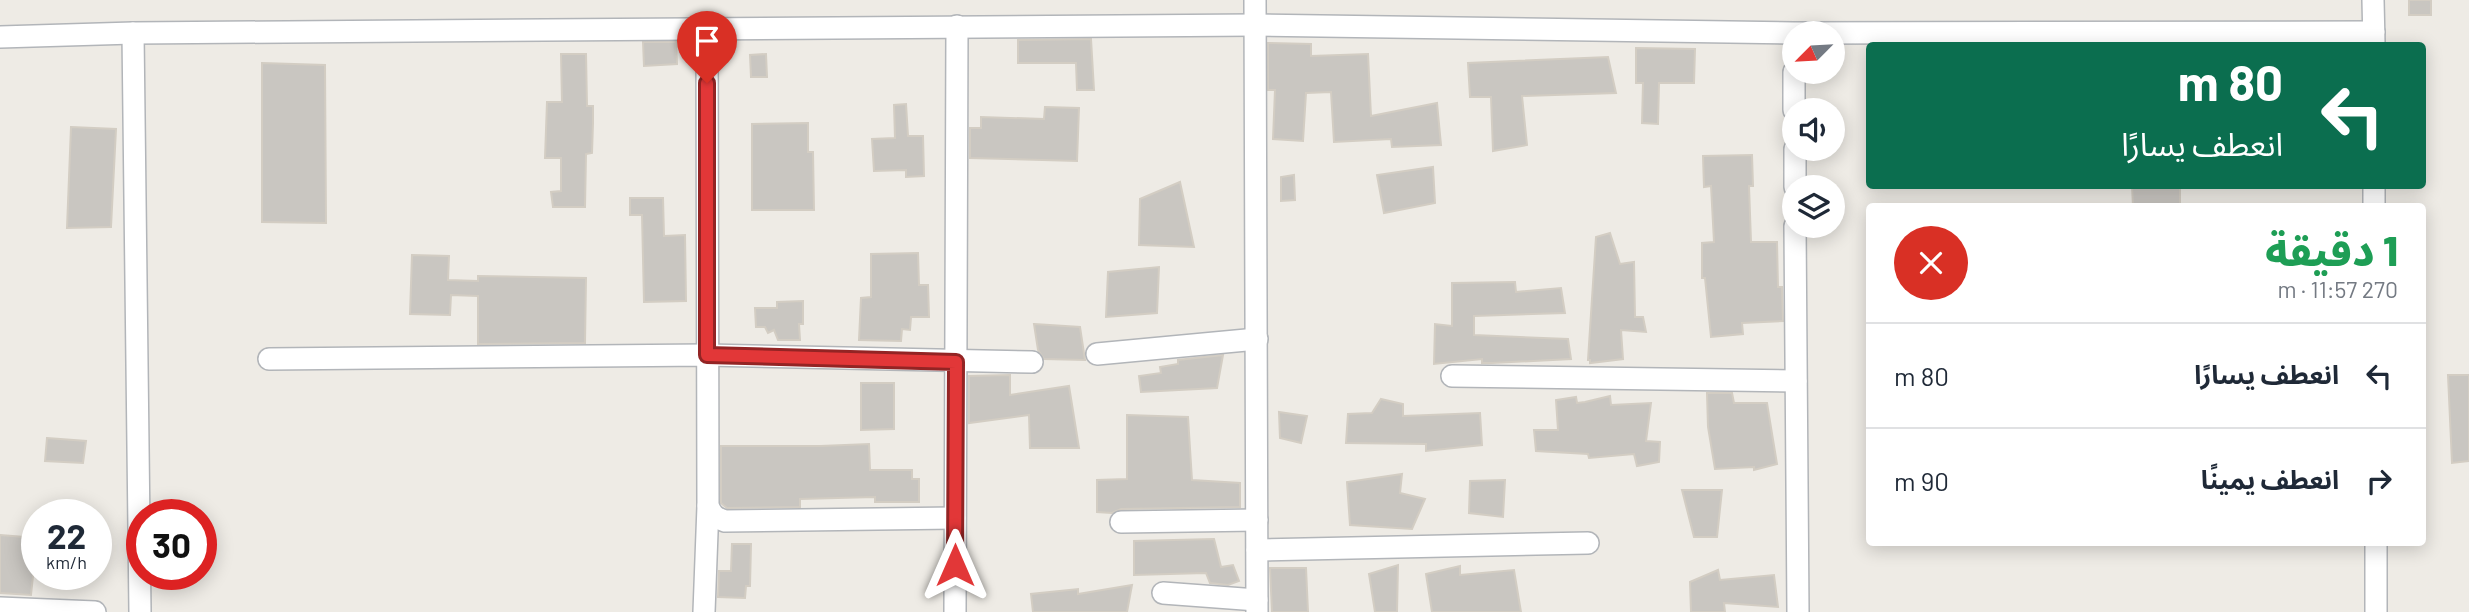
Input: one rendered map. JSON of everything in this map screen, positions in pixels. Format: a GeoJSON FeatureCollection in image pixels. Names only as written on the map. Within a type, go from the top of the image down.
{"type":"FeatureCollection","features":[{"type":"Feature","properties":{"kind":"street"},"geometry":{"type":"LineString","coordinates":[[1163,593],[1257,606],[1255,0]]}},
{"type":"Feature","properties":{"kind":"street"},"geometry":{"type":"LineString","coordinates":[[0,37],[133,33],[1255,25],[2374,38],[2374,0]]}},
{"type":"Feature","properties":{"kind":"street"},"geometry":{"type":"LineString","coordinates":[[955,612],[957,26]]}},
{"type":"Feature","properties":{"kind":"street"},"geometry":{"type":"LineString","coordinates":[[704,612],[708,506],[707,28]]}},
{"type":"Feature","properties":{"kind":"street"},"geometry":{"type":"LineString","coordinates":[[133,33],[140,612]]}},
{"type":"Feature","properties":{"kind":"street"},"geometry":{"type":"LineString","coordinates":[[1795,238],[1798,612]]}},
{"type":"Feature","properties":{"kind":"street"},"geometry":{"type":"LineString","coordinates":[[1097,355],[1256,339]]}},
{"type":"Feature","properties":{"kind":"street"},"geometry":{"type":"LineString","coordinates":[[269,359],[707,355],[1032,362]]}},
{"type":"Feature","properties":{"kind":"street"},"geometry":{"type":"LineString","coordinates":[[1452,376],[1796,381]]}},
{"type":"Feature","properties":{"kind":"street"},"geometry":{"type":"LineString","coordinates":[[708,506],[716,518],[725,521],[955,518]]}},
{"type":"Feature","properties":{"kind":"street"},"geometry":{"type":"LineString","coordinates":[[1121,522],[1257,520]]}},
{"type":"Feature","properties":{"kind":"street"},"geometry":{"type":"LineString","coordinates":[[1257,550],[1588,543]]}},
{"type":"Feature","properties":{"kind":"street"},"geometry":{"type":"LineString","coordinates":[[2376,546],[2376,612]]}},
{"type":"Feature","properties":{"kind":"street"},"geometry":{"type":"LineString","coordinates":[[0,608],[95,612]]}},
{"type":"Feature","properties":{"kind":"building"},"geometry":{"type":"Polygon","coordinates":[[[2409,0],[2431,0],[2431,15],[2409,15],[2409,0]]]}},
{"type":"Feature","properties":{"kind":"building"},"geometry":{"type":"Polygon","coordinates":[[[1091,39],[1094,90],[1077,90],[1076,63],[1018,63],[1018,40],[1091,39]]]}},
{"type":"Feature","properties":{"kind":"building"},"geometry":{"type":"Polygon","coordinates":[[[643,42],[676,42],[677,64],[644,66],[643,42]]]}},
{"type":"Feature","properties":{"kind":"building"},"geometry":{"type":"Polygon","coordinates":[[[1268,43],[1311,44],[1311,56],[1368,54],[1371,116],[1437,103],[1441,145],[1392,147],[1391,139],[1334,142],[1331,92],[1306,93],[1303,141],[1273,139],[1275,90],[1268,90],[1268,43]]]}},
{"type":"Feature","properties":{"kind":"building"},"geometry":{"type":"Polygon","coordinates":[[[1636,48],[1695,49],[1694,83],[1659,83],[1658,124],[1642,123],[1643,83],[1636,83],[1636,48]]]}},
{"type":"Feature","properties":{"kind":"building"},"geometry":{"type":"Polygon","coordinates":[[[561,54],[586,54],[587,106],[593,106],[593,123],[592,153],[586,154],[585,207],[553,207],[551,192],[561,191],[561,158],[545,158],[547,102],[562,102],[561,54]]]}},
{"type":"Feature","properties":{"kind":"building"},"geometry":{"type":"Polygon","coordinates":[[[766,54],[767,77],[751,77],[750,55],[766,54]]]}},
{"type":"Feature","properties":{"kind":"building"},"geometry":{"type":"Polygon","coordinates":[[[1608,57],[1616,93],[1522,96],[1527,145],[1493,151],[1491,97],[1470,97],[1468,63],[1608,57]]]}},
{"type":"Feature","properties":{"kind":"building"},"geometry":{"type":"Polygon","coordinates":[[[262,63],[325,65],[326,223],[262,222],[262,63]]]}},
{"type":"Feature","properties":{"kind":"building"},"geometry":{"type":"Polygon","coordinates":[[[906,104],[908,136],[923,136],[924,176],[906,177],[906,170],[874,171],[872,139],[895,138],[894,105],[906,104]]]}},
{"type":"Feature","properties":{"kind":"building"},"geometry":{"type":"Polygon","coordinates":[[[1045,107],[1079,108],[1077,161],[970,158],[970,128],[981,128],[981,117],[1044,119],[1045,107]]]}},
{"type":"Feature","properties":{"kind":"building"},"geometry":{"type":"Polygon","coordinates":[[[808,123],[808,152],[813,152],[814,210],[752,210],[752,124],[808,123]]]}},
{"type":"Feature","properties":{"kind":"building"},"geometry":{"type":"Polygon","coordinates":[[[71,127],[116,129],[111,227],[67,228],[71,127]]]}},
{"type":"Feature","properties":{"kind":"building"},"geometry":{"type":"Polygon","coordinates":[[[1752,155],[1753,186],[1749,186],[1751,242],[1777,242],[1778,287],[1782,287],[1783,321],[1742,323],[1743,334],[1711,337],[1705,278],[1702,278],[1702,243],[1714,242],[1711,186],[1704,187],[1703,156],[1752,155]]]}},
{"type":"Feature","properties":{"kind":"building"},"geometry":{"type":"Polygon","coordinates":[[[1433,167],[1435,203],[1384,213],[1377,175],[1433,167]]]}},
{"type":"Feature","properties":{"kind":"building"},"geometry":{"type":"Polygon","coordinates":[[[1294,175],[1295,200],[1281,201],[1281,177],[1294,175]]]}},
{"type":"Feature","properties":{"kind":"building"},"geometry":{"type":"Polygon","coordinates":[[[1180,182],[1194,247],[1139,245],[1140,199],[1180,182]]]}},
{"type":"Feature","properties":{"kind":"building"},"geometry":{"type":"Polygon","coordinates":[[[2132,189],[2180,189],[2180,203],[2133,203],[2132,189]]]}},
{"type":"Feature","properties":{"kind":"building"},"geometry":{"type":"Polygon","coordinates":[[[630,198],[663,198],[664,236],[685,235],[686,301],[644,302],[642,215],[630,215],[630,198]]]}},
{"type":"Feature","properties":{"kind":"building"},"geometry":{"type":"Polygon","coordinates":[[[1610,233],[1620,264],[1634,262],[1635,317],[1643,317],[1646,332],[1621,330],[1623,359],[1590,363],[1588,360],[1596,237],[1610,233]]]}},
{"type":"Feature","properties":{"kind":"building"},"geometry":{"type":"Polygon","coordinates":[[[918,253],[919,285],[928,285],[929,317],[911,317],[910,330],[902,329],[901,341],[859,340],[861,298],[871,297],[871,254],[918,253]]]}},
{"type":"Feature","properties":{"kind":"building"},"geometry":{"type":"Polygon","coordinates":[[[412,255],[449,256],[448,280],[478,281],[478,276],[586,278],[585,343],[478,344],[478,296],[451,295],[450,315],[410,314],[412,255]]]}},
{"type":"Feature","properties":{"kind":"building"},"geometry":{"type":"Polygon","coordinates":[[[1159,267],[1157,313],[1106,317],[1108,272],[1159,267]]]}},
{"type":"Feature","properties":{"kind":"building"},"geometry":{"type":"Polygon","coordinates":[[[1515,282],[1516,292],[1561,288],[1565,313],[1474,316],[1474,335],[1568,339],[1571,359],[1482,363],[1482,359],[1434,364],[1435,324],[1452,326],[1452,283],[1515,282]]]}},
{"type":"Feature","properties":{"kind":"building"},"geometry":{"type":"Polygon","coordinates":[[[803,301],[803,324],[799,324],[800,340],[778,340],[774,330],[768,333],[765,327],[756,327],[755,308],[777,308],[777,302],[803,301]]]}},
{"type":"Feature","properties":{"kind":"building"},"geometry":{"type":"Polygon","coordinates":[[[1034,324],[1080,327],[1085,360],[1044,359],[1038,350],[1034,324]]]}},
{"type":"Feature","properties":{"kind":"building"},"geometry":{"type":"Polygon","coordinates":[[[1223,355],[1217,388],[1141,392],[1139,376],[1161,373],[1160,367],[1178,364],[1178,360],[1223,355]]]}},
{"type":"Feature","properties":{"kind":"building"},"geometry":{"type":"Polygon","coordinates":[[[1010,375],[1010,395],[1069,386],[1079,448],[1030,448],[1029,415],[969,423],[969,376],[1010,375]]]}},
{"type":"Feature","properties":{"kind":"building"},"geometry":{"type":"Polygon","coordinates":[[[2448,375],[2469,375],[2469,461],[2452,463],[2448,375]]]}},
{"type":"Feature","properties":{"kind":"building"},"geometry":{"type":"Polygon","coordinates":[[[861,383],[894,383],[894,429],[861,430],[861,383]]]}},
{"type":"Feature","properties":{"kind":"building"},"geometry":{"type":"Polygon","coordinates":[[[1707,393],[1732,393],[1734,403],[1767,403],[1777,464],[1754,470],[1754,467],[1715,469],[1708,427],[1707,393]]]}},
{"type":"Feature","properties":{"kind":"building"},"geometry":{"type":"Polygon","coordinates":[[[1610,396],[1611,405],[1651,403],[1646,441],[1660,442],[1659,462],[1637,466],[1634,454],[1589,458],[1588,454],[1536,451],[1534,430],[1558,430],[1556,400],[1576,397],[1577,403],[1610,396]]]}},
{"type":"Feature","properties":{"kind":"building"},"geometry":{"type":"Polygon","coordinates":[[[1381,399],[1403,404],[1403,416],[1480,413],[1482,445],[1426,451],[1426,444],[1346,443],[1348,414],[1372,413],[1381,399]]]}},
{"type":"Feature","properties":{"kind":"building"},"geometry":{"type":"Polygon","coordinates":[[[1279,412],[1307,416],[1301,443],[1280,438],[1279,412]]]}},
{"type":"Feature","properties":{"kind":"building"},"geometry":{"type":"Polygon","coordinates":[[[1127,415],[1188,417],[1192,480],[1240,483],[1240,507],[1121,509],[1112,513],[1097,512],[1097,480],[1127,479],[1127,415]]]}},
{"type":"Feature","properties":{"kind":"building"},"geometry":{"type":"Polygon","coordinates":[[[47,438],[86,441],[83,463],[45,461],[47,438]]]}},
{"type":"Feature","properties":{"kind":"building"},"geometry":{"type":"Polygon","coordinates":[[[869,444],[870,470],[912,470],[912,479],[919,479],[919,502],[875,502],[875,497],[800,499],[800,507],[727,508],[721,503],[721,446],[869,444]]]}},
{"type":"Feature","properties":{"kind":"building"},"geometry":{"type":"Polygon","coordinates":[[[1402,474],[1400,493],[1425,499],[1412,529],[1350,525],[1347,482],[1402,474]]]}},
{"type":"Feature","properties":{"kind":"building"},"geometry":{"type":"Polygon","coordinates":[[[1505,480],[1503,517],[1469,513],[1470,481],[1505,480]]]}},
{"type":"Feature","properties":{"kind":"building"},"geometry":{"type":"Polygon","coordinates":[[[1682,490],[1722,490],[1717,537],[1694,537],[1682,490]]]}},
{"type":"Feature","properties":{"kind":"building"},"geometry":{"type":"Polygon","coordinates":[[[0,535],[21,537],[21,590],[32,590],[31,595],[0,593],[0,535]]]}},
{"type":"Feature","properties":{"kind":"building"},"geometry":{"type":"Polygon","coordinates":[[[1214,539],[1221,567],[1233,565],[1239,581],[1228,585],[1210,583],[1206,573],[1134,575],[1134,541],[1214,539]]]}},
{"type":"Feature","properties":{"kind":"building"},"geometry":{"type":"Polygon","coordinates":[[[732,544],[751,544],[750,586],[746,586],[745,598],[718,597],[719,571],[731,571],[732,544]]]}},
{"type":"Feature","properties":{"kind":"building"},"geometry":{"type":"Polygon","coordinates":[[[1398,565],[1397,612],[1375,612],[1369,574],[1398,565]]]}},
{"type":"Feature","properties":{"kind":"building"},"geometry":{"type":"Polygon","coordinates":[[[1460,566],[1460,575],[1514,570],[1521,612],[1432,612],[1426,574],[1460,566]]]}},
{"type":"Feature","properties":{"kind":"building"},"geometry":{"type":"Polygon","coordinates":[[[1270,568],[1306,568],[1308,612],[1272,612],[1270,568]]]}},
{"type":"Feature","properties":{"kind":"building"},"geometry":{"type":"Polygon","coordinates":[[[1718,570],[1720,580],[1774,575],[1778,607],[1724,603],[1725,612],[1691,612],[1690,582],[1718,570]]]}},
{"type":"Feature","properties":{"kind":"building"},"geometry":{"type":"Polygon","coordinates":[[[1132,585],[1127,612],[1033,612],[1031,594],[1078,589],[1078,594],[1132,585]]]}},
{"type":"Feature","properties":{"kind":"route"},"geometry":{"type":"LineString","coordinates":[[707,83],[707,355],[956,362],[955,565]]}}]}
